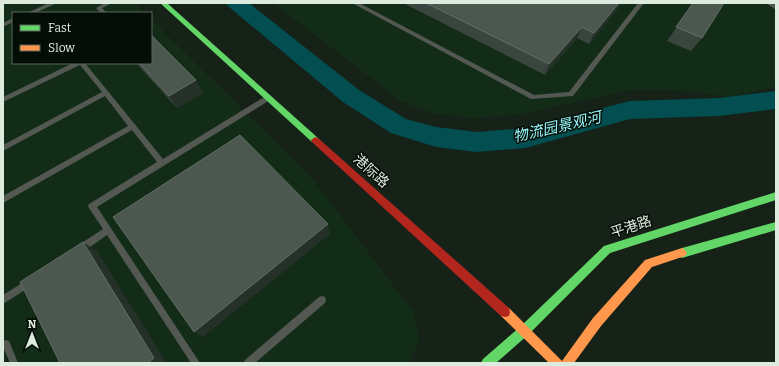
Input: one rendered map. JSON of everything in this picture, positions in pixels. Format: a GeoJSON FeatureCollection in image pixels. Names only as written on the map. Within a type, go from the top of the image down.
{"type":"FeatureCollection","features":[{"type":"Feature","properties":{"kind":"street","name":"港际路"},"geometry":{"type":"LineString","coordinates":[[163,3],[525,330],[557,363]]}},
{"type":"Feature","properties":{"kind":"street","name":"平港路"},"geometry":{"type":"LineString","coordinates":[[487,363],[525,330],[607,250],[776,196]]}},
{"type":"Feature","properties":{"kind":"street"},"geometry":{"type":"LineString","coordinates":[[567,363],[597,322],[649,262],[776,226]]}},
{"type":"Feature","properties":{"kind":"lane"},"geometry":{"type":"LineString","coordinates":[[32,12],[54,3]]}},
{"type":"Feature","properties":{"kind":"lane"},"geometry":{"type":"LineString","coordinates":[[103,12],[99,8],[109,3]]}},
{"type":"Feature","properties":{"kind":"lane"},"geometry":{"type":"LineString","coordinates":[[355,3],[533,97],[571,94],[641,3]]}},
{"type":"Feature","properties":{"kind":"lane"},"geometry":{"type":"LineString","coordinates":[[769,3],[776,8]]}},
{"type":"Feature","properties":{"kind":"lane"},"geometry":{"type":"LineString","coordinates":[[3,25],[12,20]]}},
{"type":"Feature","properties":{"kind":"lane"},"geometry":{"type":"LineString","coordinates":[[3,100],[76,64]]}},
{"type":"Feature","properties":{"kind":"lane"},"geometry":{"type":"LineString","coordinates":[[83,64],[162,163]]}},
{"type":"Feature","properties":{"kind":"lane"},"geometry":{"type":"LineString","coordinates":[[3,148],[106,93]]}},
{"type":"Feature","properties":{"kind":"lane"},"geometry":{"type":"LineString","coordinates":[[196,363],[92,206],[268,98]]}},
{"type":"Feature","properties":{"kind":"lane"},"geometry":{"type":"LineString","coordinates":[[3,200],[133,126]]}},
{"type":"Feature","properties":{"kind":"lane"},"geometry":{"type":"LineString","coordinates":[[76,252],[108,230]]}},
{"type":"Feature","properties":{"kind":"lane"},"geometry":{"type":"LineString","coordinates":[[3,300],[36,278]]}},
{"type":"Feature","properties":{"kind":"lane"},"geometry":{"type":"LineString","coordinates":[[248,363],[322,300]]}},
{"type":"Feature","properties":{"kind":"lane"},"geometry":{"type":"LineString","coordinates":[[6,344],[14,363]]}},
{"type":"Feature","properties":{"kind":"shaded area"},"geometry":{"type":"Polygon","coordinates":[[[3,3],[135,3],[144,12],[12,12],[12,64],[152,64],[152,20],[315,182],[413,311],[420,339],[409,363],[3,363],[3,3]]]}},
{"type":"Feature","properties":{"kind":"shaded area"},"geometry":{"type":"Polygon","coordinates":[[[273,3],[776,3],[776,87],[731,97],[683,91],[637,89],[516,115],[474,118],[435,114],[401,101],[273,3]]]}},
{"type":"Feature","properties":{"kind":"building"},"geometry":{"type":"Polygon","coordinates":[[[426,3],[619,3],[594,33],[582,27],[549,64],[426,3]]]}},
{"type":"Feature","properties":{"kind":"building"},"geometry":{"type":"Polygon","coordinates":[[[693,3],[724,3],[702,38],[676,27],[693,3]]]}},
{"type":"Feature","properties":{"kind":"building"},"geometry":{"type":"Polygon","coordinates":[[[152,36],[196,80],[169,96],[140,64],[152,64],[152,36]]]}},
{"type":"Feature","properties":{"kind":"building"},"geometry":{"type":"Polygon","coordinates":[[[240,135],[328,224],[194,332],[113,217],[240,135]]]}},
{"type":"Feature","properties":{"kind":"building"},"geometry":{"type":"Polygon","coordinates":[[[83,242],[154,358],[148,363],[60,363],[20,282],[83,242]]]}},
{"type":"Feature","properties":{"kind":"waterway","name":"物流园景观河"},"geometry":{"type":"LineString","coordinates":[[236,3],[351,96],[399,126],[436,137],[477,142],[525,138],[630,110],[719,107],[776,100]]}},
{"type":"Feature","properties":{"kind":"traffic: fast"},"geometry":{"type":"LineString","coordinates":[[163,3],[315,140]]}},
{"type":"Feature","properties":{"kind":"traffic: fast"},"geometry":{"type":"LineString","coordinates":[[487,363],[525,330],[607,249],[776,196]]}},
{"type":"Feature","properties":{"kind":"traffic: fast"},"geometry":{"type":"LineString","coordinates":[[682,253],[776,226]]}},
{"type":"Feature","properties":{"kind":"traffic: slow"},"geometry":{"type":"LineString","coordinates":[[567,363],[597,322],[649,263],[682,253]]}},
{"type":"Feature","properties":{"kind":"traffic: slow"},"geometry":{"type":"LineString","coordinates":[[505,312],[557,363]]}},
{"type":"Feature","properties":{"kind":"traffic: jam"},"geometry":{"type":"LineString","coordinates":[[315,140],[505,312]]}}]}
